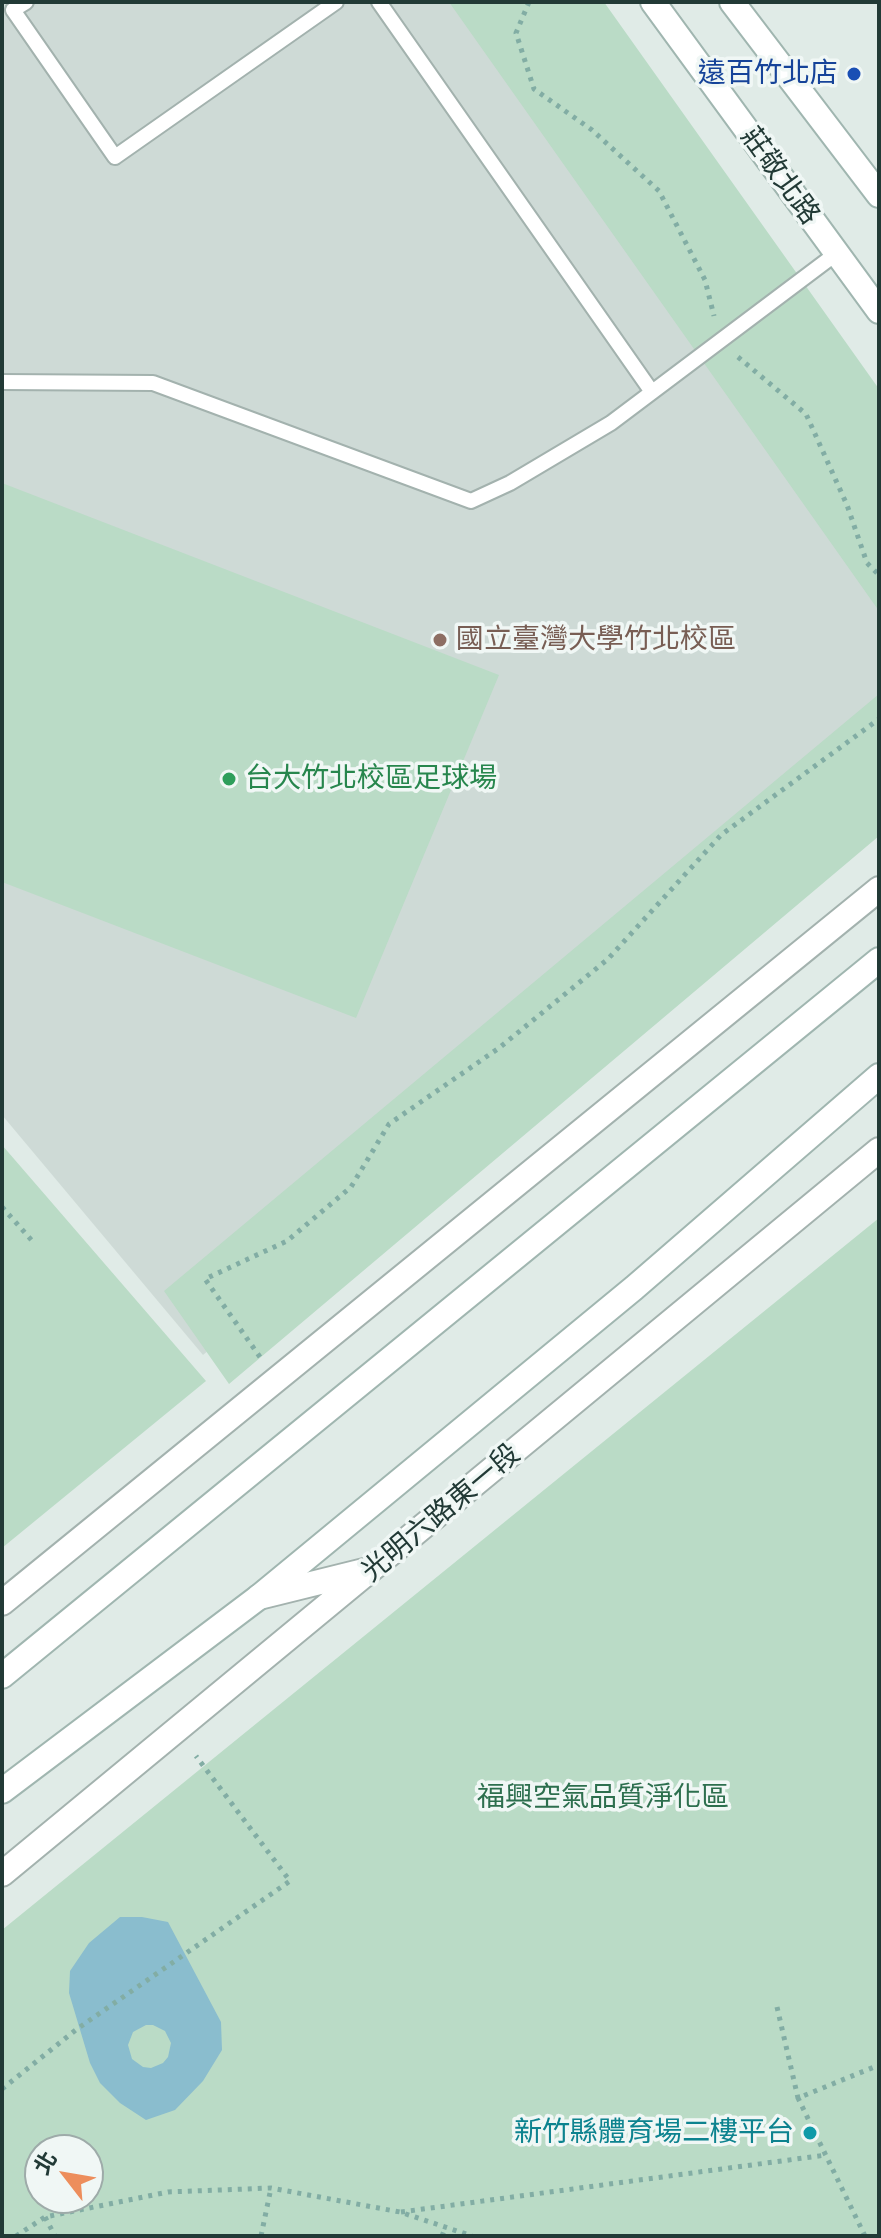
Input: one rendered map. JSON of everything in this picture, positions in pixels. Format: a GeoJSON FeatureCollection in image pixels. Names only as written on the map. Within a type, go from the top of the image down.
{"type":"FeatureCollection","features":[{"type":"Feature","properties":{"kind":"street","name":"莊敬北路"},"geometry":{"type":"LineString","coordinates":[[653,2],[879,311]]}},
{"type":"Feature","properties":{"kind":"street"},"geometry":{"type":"LineString","coordinates":[[732,2],[879,195]]}},
{"type":"Feature","properties":{"kind":"street"},"geometry":{"type":"LineString","coordinates":[[2,1603],[879,889]]}},
{"type":"Feature","properties":{"kind":"street"},"geometry":{"type":"LineString","coordinates":[[2,1676],[879,960]]}},
{"type":"Feature","properties":{"kind":"street","name":"光明六路東一段"},"geometry":{"type":"LineString","coordinates":[[2,1791],[259,1597],[634,1288],[879,1076]]}},
{"type":"Feature","properties":{"kind":"street","name":"光明六路東一段"},"geometry":{"type":"LineString","coordinates":[[2,1874],[879,1150]]}},
{"type":"Feature","properties":{"kind":"street"},"geometry":{"type":"LineString","coordinates":[[259,1597],[375,1568]]}},
{"type":"Feature","properties":{"kind":"lane"},"geometry":{"type":"LineString","coordinates":[[26,2],[13,10],[115,157],[336,2]]}},
{"type":"Feature","properties":{"kind":"lane"},"geometry":{"type":"LineString","coordinates":[[379,2],[652,392]]}},
{"type":"Feature","properties":{"kind":"lane"},"geometry":{"type":"LineString","coordinates":[[2,382],[153,383],[471,501],[510,483],[611,423],[837,253]]}},
{"type":"Feature","properties":{"kind":"path"},"geometry":{"type":"LineString","coordinates":[[529,2],[516,33],[534,89],[592,130],[659,191],[705,280],[721,342],[806,414],[847,505],[867,563],[879,575]]}},
{"type":"Feature","properties":{"kind":"path"},"geometry":{"type":"LineString","coordinates":[[260,1357],[205,1279],[287,1241],[351,1187],[389,1124],[499,1048],[608,959],[721,835],[879,719]]}},
{"type":"Feature","properties":{"kind":"path"},"geometry":{"type":"LineString","coordinates":[[2,1207],[35,1244]]}},
{"type":"Feature","properties":{"kind":"path"},"geometry":{"type":"LineString","coordinates":[[2,2089],[77,2029],[290,1881],[196,1756]]}},
{"type":"Feature","properties":{"kind":"path"},"geometry":{"type":"LineString","coordinates":[[777,2007],[798,2098],[865,2236]]}},
{"type":"Feature","properties":{"kind":"path"},"geometry":{"type":"LineString","coordinates":[[798,2098],[879,2065]]}},
{"type":"Feature","properties":{"kind":"path"},"geometry":{"type":"LineString","coordinates":[[400,2212],[826,2155]]}},
{"type":"Feature","properties":{"kind":"path"},"geometry":{"type":"LineString","coordinates":[[261,2236],[271,2188]]}},
{"type":"Feature","properties":{"kind":"path"},"geometry":{"type":"LineString","coordinates":[[16,2236],[45,2217],[168,2192],[271,2188],[400,2212],[472,2236]]}},
{"type":"Feature","properties":{"kind":"path"},"geometry":{"type":"LineString","coordinates":[[45,2217],[55,2236]]}},
{"type":"Feature","properties":{"kind":"path"},"geometry":{"type":"LineString","coordinates":[[442,2236],[445,2228]]}},
{"type":"Feature","properties":{"kind":"shaded area","name":"國立臺灣大學竹北校區"},"geometry":{"type":"Polygon","coordinates":[[[2,2],[521,2],[879,502],[879,777],[203,1355],[2,1115],[2,2]]]}},
{"type":"Feature","properties":{"kind":"green space"},"geometry":{"type":"Polygon","coordinates":[[[449,2],[604,2],[879,389],[879,611],[449,2]]]}},
{"type":"Feature","properties":{"kind":"green space","name":"台大竹北校區足球場"},"geometry":{"type":"Polygon","coordinates":[[[2,483],[499,675],[356,1018],[2,882],[2,483]]]}},
{"type":"Feature","properties":{"kind":"green space"},"geometry":{"type":"Polygon","coordinates":[[[879,694],[879,836],[229,1384],[164,1291],[879,694]]]}},
{"type":"Feature","properties":{"kind":"green space"},"geometry":{"type":"Polygon","coordinates":[[[2,1145],[206,1381],[2,1548],[2,1145]]]}},
{"type":"Feature","properties":{"kind":"green space","name":"福興空氣品質淨化區"},"geometry":{"type":"Polygon","coordinates":[[[879,1218],[879,2236],[2,2236],[2,1930],[879,1218]]]}},
{"type":"Feature","properties":{"kind":"water"},"geometry":{"type":"Polygon","coordinates":[[[120,1917],[168,1922],[221,2022],[222,2050],[203,2081],[175,2110],[146,2120],[120,2103],[100,2083],[90,2063],[69,1993],[70,1971],[89,1943],[120,1917]],[[153,2025],[133,2032],[128,2045],[132,2059],[143,2067],[151,2068],[168,2057],[171,2043],[165,2031],[153,2025]]]}},
{"type":"Feature","properties":{"kind":"place","name":"遠百竹北店"},"geometry":{"type":"Point","coordinates":[854,74]}},
{"type":"Feature","properties":{"kind":"place","name":"國立臺灣大學竹北校區"},"geometry":{"type":"Point","coordinates":[440,640]}},
{"type":"Feature","properties":{"kind":"place","name":"台大竹北校區足球場"},"geometry":{"type":"Point","coordinates":[229,779]}},
{"type":"Feature","properties":{"kind":"place","name":"新竹縣體育場二樓平台"},"geometry":{"type":"Point","coordinates":[810,2133]}}]}
